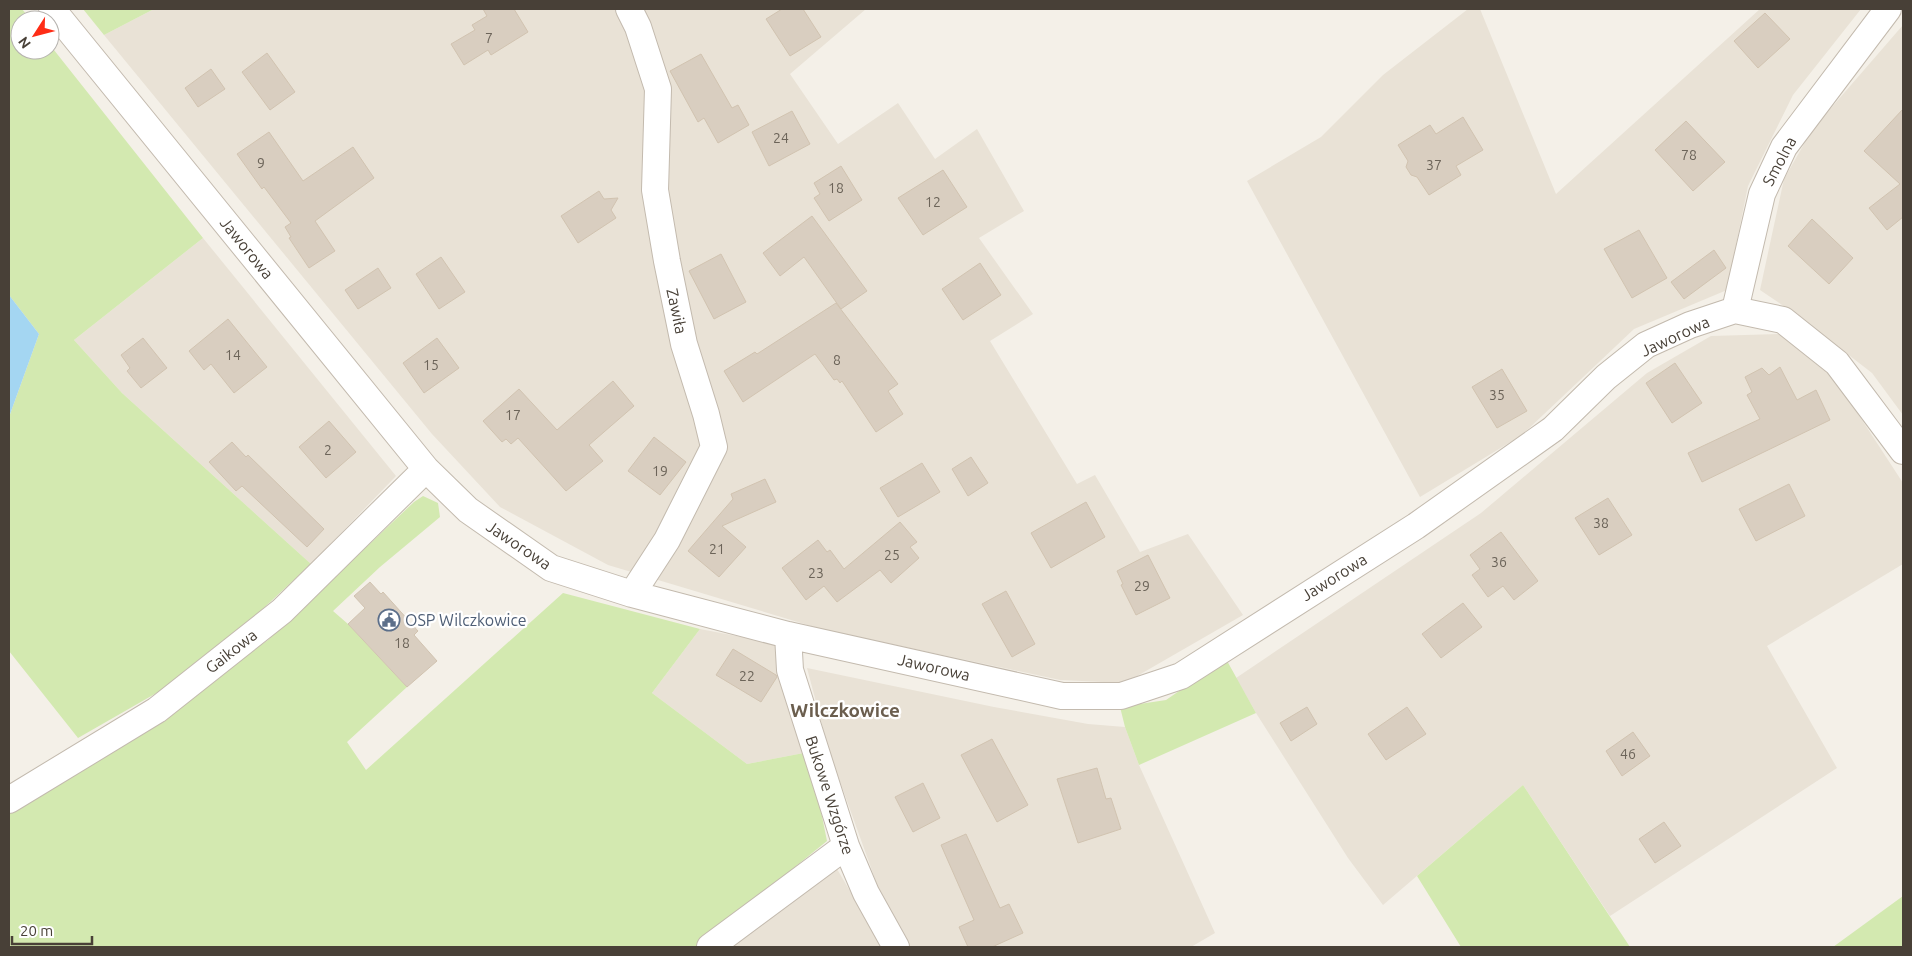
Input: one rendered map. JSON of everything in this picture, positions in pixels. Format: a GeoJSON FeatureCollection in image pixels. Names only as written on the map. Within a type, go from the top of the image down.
{"type":"FeatureCollection","features":[{"type":"Feature","properties":{"kind":"street","name":"Jaworowa"},"geometry":{"type":"LineString","coordinates":[[52,9],[426,468],[468,510],[550,568],[632,594],[788,635],[1062,696],[1121,696],[1181,676],[1416,526],[1553,429],[1606,377],[1646,345],[1690,325],[1735,310]]}},
{"type":"Feature","properties":{"kind":"street","name":"Zawiła"},"geometry":{"type":"LineString","coordinates":[[629,9],[638,27],[658,89],[654,190],[666,261],[684,344],[706,414],[714,447],[667,540],[632,594]]}},
{"type":"Feature","properties":{"kind":"street","name":"Smolna"},"geometry":{"type":"LineString","coordinates":[[1735,310],[1762,194],[1784,147],[1888,9]]}},
{"type":"Feature","properties":{"kind":"street"},"geometry":{"type":"LineString","coordinates":[[1735,310],[1783,320],[1837,363],[1903,451]]}},
{"type":"Feature","properties":{"kind":"street","name":"Gaikowa"},"geometry":{"type":"LineString","coordinates":[[9,800],[157,710],[282,611],[426,468]]}},
{"type":"Feature","properties":{"kind":"street","name":"Bukowe Wzgórze"},"geometry":{"type":"LineString","coordinates":[[788,635],[790,670],[846,846],[866,893],[896,947]]}},
{"type":"Feature","properties":{"kind":"street"},"geometry":{"type":"LineString","coordinates":[[710,947],[846,846]]}},
{"type":"Feature","properties":{"kind":"shaded area"},"geometry":{"type":"Polygon","coordinates":[[[154,9],[866,9],[790,74],[838,144],[898,103],[935,159],[977,129],[1024,211],[979,238],[1033,314],[990,341],[1077,484],[1095,475],[1140,552],[1188,534],[1243,615],[1125,683],[1060,680],[821,629],[608,565],[500,507],[432,434],[104,35],[154,9]]]}},
{"type":"Feature","properties":{"kind":"shaded area"},"geometry":{"type":"Polygon","coordinates":[[[1468,9],[1480,9],[1556,194],[1760,9],[1861,9],[1793,95],[1748,186],[1727,290],[1634,329],[1522,435],[1420,497],[1247,181],[1321,137],[1383,75],[1468,9]]]}},
{"type":"Feature","properties":{"kind":"shaded area"},"geometry":{"type":"Polygon","coordinates":[[[1903,25],[1903,415],[1872,373],[1797,315],[1760,290],[1784,179],[1812,130],[1903,25]]]}},
{"type":"Feature","properties":{"kind":"shaded area"},"geometry":{"type":"Polygon","coordinates":[[[203,238],[396,476],[311,564],[122,393],[74,340],[203,238]]]}},
{"type":"Feature","properties":{"kind":"shaded area"},"geometry":{"type":"Polygon","coordinates":[[[1779,334],[1836,380],[1903,483],[1903,564],[1767,646],[1837,768],[1610,916],[1523,785],[1383,905],[1348,858],[1256,713],[1236,678],[1481,513],[1647,373],[1711,336],[1779,334]]]}},
{"type":"Feature","properties":{"kind":"shaded area"},"geometry":{"type":"Polygon","coordinates":[[[700,629],[778,644],[809,752],[747,764],[652,693],[700,629]]]}},
{"type":"Feature","properties":{"kind":"shaded area"},"geometry":{"type":"Polygon","coordinates":[[[807,668],[994,707],[1088,724],[1125,727],[1139,765],[1215,933],[1191,947],[909,947],[879,890],[829,751],[807,668]]]}},
{"type":"Feature","properties":{"kind":"shaded area"},"geometry":{"type":"Polygon","coordinates":[[[837,869],[883,947],[731,947],[837,869]]]}},
{"type":"Feature","properties":{"kind":"green space"},"geometry":{"type":"Polygon","coordinates":[[[9,9],[22,9],[10,10],[10,60],[60,60],[60,58],[203,238],[74,340],[122,393],[311,564],[225,644],[160,691],[78,738],[9,651],[9,417],[39,334],[9,295],[9,9]]]}},
{"type":"Feature","properties":{"kind":"green space"},"geometry":{"type":"Polygon","coordinates":[[[83,9],[154,9],[104,35],[83,9]]]}},
{"type":"Feature","properties":{"kind":"green space"},"geometry":{"type":"Polygon","coordinates":[[[423,496],[438,503],[440,517],[380,567],[333,611],[348,624],[407,687],[347,742],[366,770],[563,593],[700,629],[652,693],[747,764],[809,752],[827,841],[696,947],[9,947],[9,808],[168,712],[268,640],[414,502],[423,496]]]}},
{"type":"Feature","properties":{"kind":"green space"},"geometry":{"type":"Polygon","coordinates":[[[1226,659],[1256,713],[1139,765],[1120,707],[1166,700],[1226,659]]]}},
{"type":"Feature","properties":{"kind":"green space"},"geometry":{"type":"Polygon","coordinates":[[[1523,785],[1630,947],[1461,947],[1417,876],[1523,785]]]}},
{"type":"Feature","properties":{"kind":"green space"},"geometry":{"type":"Polygon","coordinates":[[[1903,896],[1903,947],[1833,947],[1903,896]]]}},
{"type":"Feature","properties":{"kind":"water"},"geometry":{"type":"Polygon","coordinates":[[[9,295],[39,334],[9,417],[9,295]]]}},
{"type":"Feature","properties":{"kind":"building"},"geometry":{"type":"Polygon","coordinates":[[[483,9],[514,9],[528,32],[491,55],[488,50],[464,65],[451,44],[475,30],[472,25],[487,16],[483,9]]]}},
{"type":"Feature","properties":{"kind":"building"},"geometry":{"type":"Polygon","coordinates":[[[782,9],[803,9],[821,37],[790,56],[766,19],[782,9]]]}},
{"type":"Feature","properties":{"kind":"building"},"geometry":{"type":"Polygon","coordinates":[[[1765,13],[1790,39],[1758,68],[1734,41],[1765,13]]]}},
{"type":"Feature","properties":{"kind":"building"},"geometry":{"type":"Polygon","coordinates":[[[267,53],[295,92],[270,110],[242,72],[267,53]]]}},
{"type":"Feature","properties":{"kind":"building"},"geometry":{"type":"Polygon","coordinates":[[[701,54],[732,108],[738,105],[749,125],[718,143],[704,118],[698,122],[670,71],[701,54]]]}},
{"type":"Feature","properties":{"kind":"building"},"geometry":{"type":"Polygon","coordinates":[[[211,69],[225,89],[198,107],[185,88],[211,69]]]}},
{"type":"Feature","properties":{"kind":"building"},"geometry":{"type":"Polygon","coordinates":[[[1903,109],[1903,217],[1887,230],[1869,208],[1900,184],[1864,151],[1903,109]]]}},
{"type":"Feature","properties":{"kind":"building"},"geometry":{"type":"Polygon","coordinates":[[[792,111],[810,144],[769,166],[752,132],[792,111]]]}},
{"type":"Feature","properties":{"kind":"building"},"geometry":{"type":"Polygon","coordinates":[[[1463,117],[1483,150],[1456,166],[1461,175],[1429,195],[1417,177],[1411,175],[1406,167],[1408,161],[1398,145],[1430,125],[1436,134],[1463,117]]]}},
{"type":"Feature","properties":{"kind":"building"},"geometry":{"type":"Polygon","coordinates":[[[1686,121],[1725,162],[1693,191],[1655,150],[1686,121]]]}},
{"type":"Feature","properties":{"kind":"building"},"geometry":{"type":"Polygon","coordinates":[[[269,132],[303,181],[353,147],[374,178],[315,221],[335,251],[309,268],[289,238],[291,237],[285,227],[291,223],[264,187],[262,189],[237,154],[269,132]]]}},
{"type":"Feature","properties":{"kind":"building"},"geometry":{"type":"Polygon","coordinates":[[[841,166],[862,200],[829,221],[814,198],[820,194],[814,183],[841,166]]]}},
{"type":"Feature","properties":{"kind":"building"},"geometry":{"type":"Polygon","coordinates":[[[943,170],[967,207],[923,235],[898,198],[943,170]]]}},
{"type":"Feature","properties":{"kind":"building"},"geometry":{"type":"Polygon","coordinates":[[[599,191],[604,199],[618,198],[611,210],[616,218],[578,243],[561,216],[599,191]]]}},
{"type":"Feature","properties":{"kind":"building"},"geometry":{"type":"Polygon","coordinates":[[[812,216],[867,291],[841,309],[804,257],[780,276],[763,253],[812,216]]]}},
{"type":"Feature","properties":{"kind":"building"},"geometry":{"type":"Polygon","coordinates":[[[1812,219],[1853,258],[1829,284],[1788,246],[1812,219]]]}},
{"type":"Feature","properties":{"kind":"building"},"geometry":{"type":"Polygon","coordinates":[[[1639,230],[1667,278],[1632,298],[1604,249],[1639,230]]]}},
{"type":"Feature","properties":{"kind":"building"},"geometry":{"type":"Polygon","coordinates":[[[1714,250],[1726,268],[1684,299],[1671,282],[1714,250]]]}},
{"type":"Feature","properties":{"kind":"building"},"geometry":{"type":"Polygon","coordinates":[[[721,254],[746,302],[714,319],[689,271],[721,254]]]}},
{"type":"Feature","properties":{"kind":"building"},"geometry":{"type":"Polygon","coordinates":[[[441,257],[465,292],[439,309],[416,274],[441,257]]]}},
{"type":"Feature","properties":{"kind":"building"},"geometry":{"type":"Polygon","coordinates":[[[980,263],[1001,295],[963,320],[942,289],[980,263]]]}},
{"type":"Feature","properties":{"kind":"building"},"geometry":{"type":"Polygon","coordinates":[[[378,268],[391,288],[358,309],[345,290],[378,268]]]}},
{"type":"Feature","properties":{"kind":"building"},"geometry":{"type":"Polygon","coordinates":[[[836,303],[898,384],[888,391],[903,414],[876,432],[842,381],[840,383],[837,379],[834,380],[815,354],[743,402],[724,371],[755,352],[757,354],[836,303]]]}},
{"type":"Feature","properties":{"kind":"building"},"geometry":{"type":"Polygon","coordinates":[[[228,319],[267,367],[234,393],[211,364],[204,370],[189,351],[228,319]]]}},
{"type":"Feature","properties":{"kind":"building"},"geometry":{"type":"Polygon","coordinates":[[[143,338],[167,368],[141,388],[127,371],[130,368],[121,355],[143,338]]]}},
{"type":"Feature","properties":{"kind":"building"},"geometry":{"type":"Polygon","coordinates":[[[437,338],[459,368],[424,393],[403,363],[437,338]]]}},
{"type":"Feature","properties":{"kind":"building"},"geometry":{"type":"Polygon","coordinates":[[[1675,363],[1702,403],[1672,423],[1646,383],[1675,363]]]}},
{"type":"Feature","properties":{"kind":"building"},"geometry":{"type":"Polygon","coordinates":[[[1780,367],[1797,400],[1816,390],[1830,420],[1702,482],[1688,453],[1760,419],[1747,395],[1752,392],[1745,377],[1762,368],[1769,375],[1780,367]]]}},
{"type":"Feature","properties":{"kind":"building"},"geometry":{"type":"Polygon","coordinates":[[[1502,369],[1527,411],[1497,428],[1472,387],[1502,369]]]}},
{"type":"Feature","properties":{"kind":"building"},"geometry":{"type":"Polygon","coordinates":[[[613,381],[634,406],[589,445],[603,461],[566,491],[518,438],[511,444],[506,439],[502,442],[483,421],[519,389],[557,430],[613,381]]]}},
{"type":"Feature","properties":{"kind":"building"},"geometry":{"type":"Polygon","coordinates":[[[329,421],[356,452],[326,478],[299,447],[329,421]]]}},
{"type":"Feature","properties":{"kind":"building"},"geometry":{"type":"Polygon","coordinates":[[[654,437],[686,462],[660,495],[628,471],[654,437]]]}},
{"type":"Feature","properties":{"kind":"building"},"geometry":{"type":"Polygon","coordinates":[[[232,442],[246,457],[248,455],[324,529],[307,547],[242,486],[236,491],[209,462],[232,442]]]}},
{"type":"Feature","properties":{"kind":"building"},"geometry":{"type":"Polygon","coordinates":[[[971,457],[988,483],[968,496],[952,469],[971,457]]]}},
{"type":"Feature","properties":{"kind":"building"},"geometry":{"type":"Polygon","coordinates":[[[922,463],[940,492],[898,517],[880,488],[922,463]]]}},
{"type":"Feature","properties":{"kind":"building"},"geometry":{"type":"Polygon","coordinates":[[[765,479],[776,502],[722,526],[746,547],[719,577],[688,551],[733,499],[731,494],[765,479]]]}},
{"type":"Feature","properties":{"kind":"building"},"geometry":{"type":"Polygon","coordinates":[[[1789,484],[1805,516],[1756,541],[1739,509],[1789,484]]]}},
{"type":"Feature","properties":{"kind":"building"},"geometry":{"type":"Polygon","coordinates":[[[1608,498],[1632,535],[1599,555],[1575,518],[1608,498]]]}},
{"type":"Feature","properties":{"kind":"building"},"geometry":{"type":"Polygon","coordinates":[[[1086,502],[1105,537],[1051,568],[1031,533],[1086,502]]]}},
{"type":"Feature","properties":{"kind":"building"},"geometry":{"type":"Polygon","coordinates":[[[900,522],[917,542],[910,547],[919,558],[891,583],[880,570],[837,602],[824,586],[806,600],[782,568],[818,540],[827,552],[830,550],[844,569],[900,522]]]}},
{"type":"Feature","properties":{"kind":"building"},"geometry":{"type":"Polygon","coordinates":[[[1501,532],[1538,581],[1514,600],[1503,586],[1488,597],[1472,575],[1480,569],[1470,555],[1501,532]]]}},
{"type":"Feature","properties":{"kind":"building"},"geometry":{"type":"Polygon","coordinates":[[[1148,555],[1170,598],[1136,615],[1121,585],[1123,584],[1117,571],[1148,555]]]}},
{"type":"Feature","properties":{"kind":"building"},"geometry":{"type":"Polygon","coordinates":[[[370,582],[381,594],[383,592],[418,631],[414,635],[437,661],[407,687],[348,624],[365,608],[354,596],[370,582]]]}},
{"type":"Feature","properties":{"kind":"building"},"geometry":{"type":"Polygon","coordinates":[[[1006,591],[1035,644],[1012,657],[982,604],[1006,591]]]}},
{"type":"Feature","properties":{"kind":"building"},"geometry":{"type":"Polygon","coordinates":[[[1463,603],[1482,627],[1441,658],[1422,634],[1463,603]]]}},
{"type":"Feature","properties":{"kind":"building"},"geometry":{"type":"Polygon","coordinates":[[[733,649],[776,675],[777,677],[761,702],[716,675],[733,649]]]}},
{"type":"Feature","properties":{"kind":"building"},"geometry":{"type":"Polygon","coordinates":[[[1307,707],[1317,724],[1291,741],[1280,723],[1307,707]]]}},
{"type":"Feature","properties":{"kind":"building"},"geometry":{"type":"Polygon","coordinates":[[[1407,707],[1426,734],[1386,760],[1368,734],[1407,707]]]}},
{"type":"Feature","properties":{"kind":"building"},"geometry":{"type":"Polygon","coordinates":[[[1633,732],[1650,756],[1622,776],[1606,751],[1633,732]]]}},
{"type":"Feature","properties":{"kind":"building"},"geometry":{"type":"Polygon","coordinates":[[[992,739],[1028,805],[997,822],[961,755],[992,739]]]}},
{"type":"Feature","properties":{"kind":"building"},"geometry":{"type":"Polygon","coordinates":[[[1097,768],[1106,799],[1111,798],[1121,829],[1078,843],[1057,779],[1097,768]]]}},
{"type":"Feature","properties":{"kind":"building"},"geometry":{"type":"Polygon","coordinates":[[[923,783],[940,818],[913,832],[895,797],[923,783]]]}},
{"type":"Feature","properties":{"kind":"building"},"geometry":{"type":"Polygon","coordinates":[[[1664,822],[1681,846],[1655,863],[1639,839],[1664,822]]]}},
{"type":"Feature","properties":{"kind":"building"},"geometry":{"type":"Polygon","coordinates":[[[966,834],[1000,908],[1009,904],[1023,933],[992,947],[968,947],[959,927],[974,920],[941,845],[966,834]]]}},
{"type":"Feature","properties":{"kind":"place","name":"OSP Wilczkowice"},"geometry":{"type":"Point","coordinates":[389,620]}},
{"type":"Feature","properties":{"kind":"district","name":"Wilczkowice"},"geometry":{"type":"Point","coordinates":[845,710]}}]}
